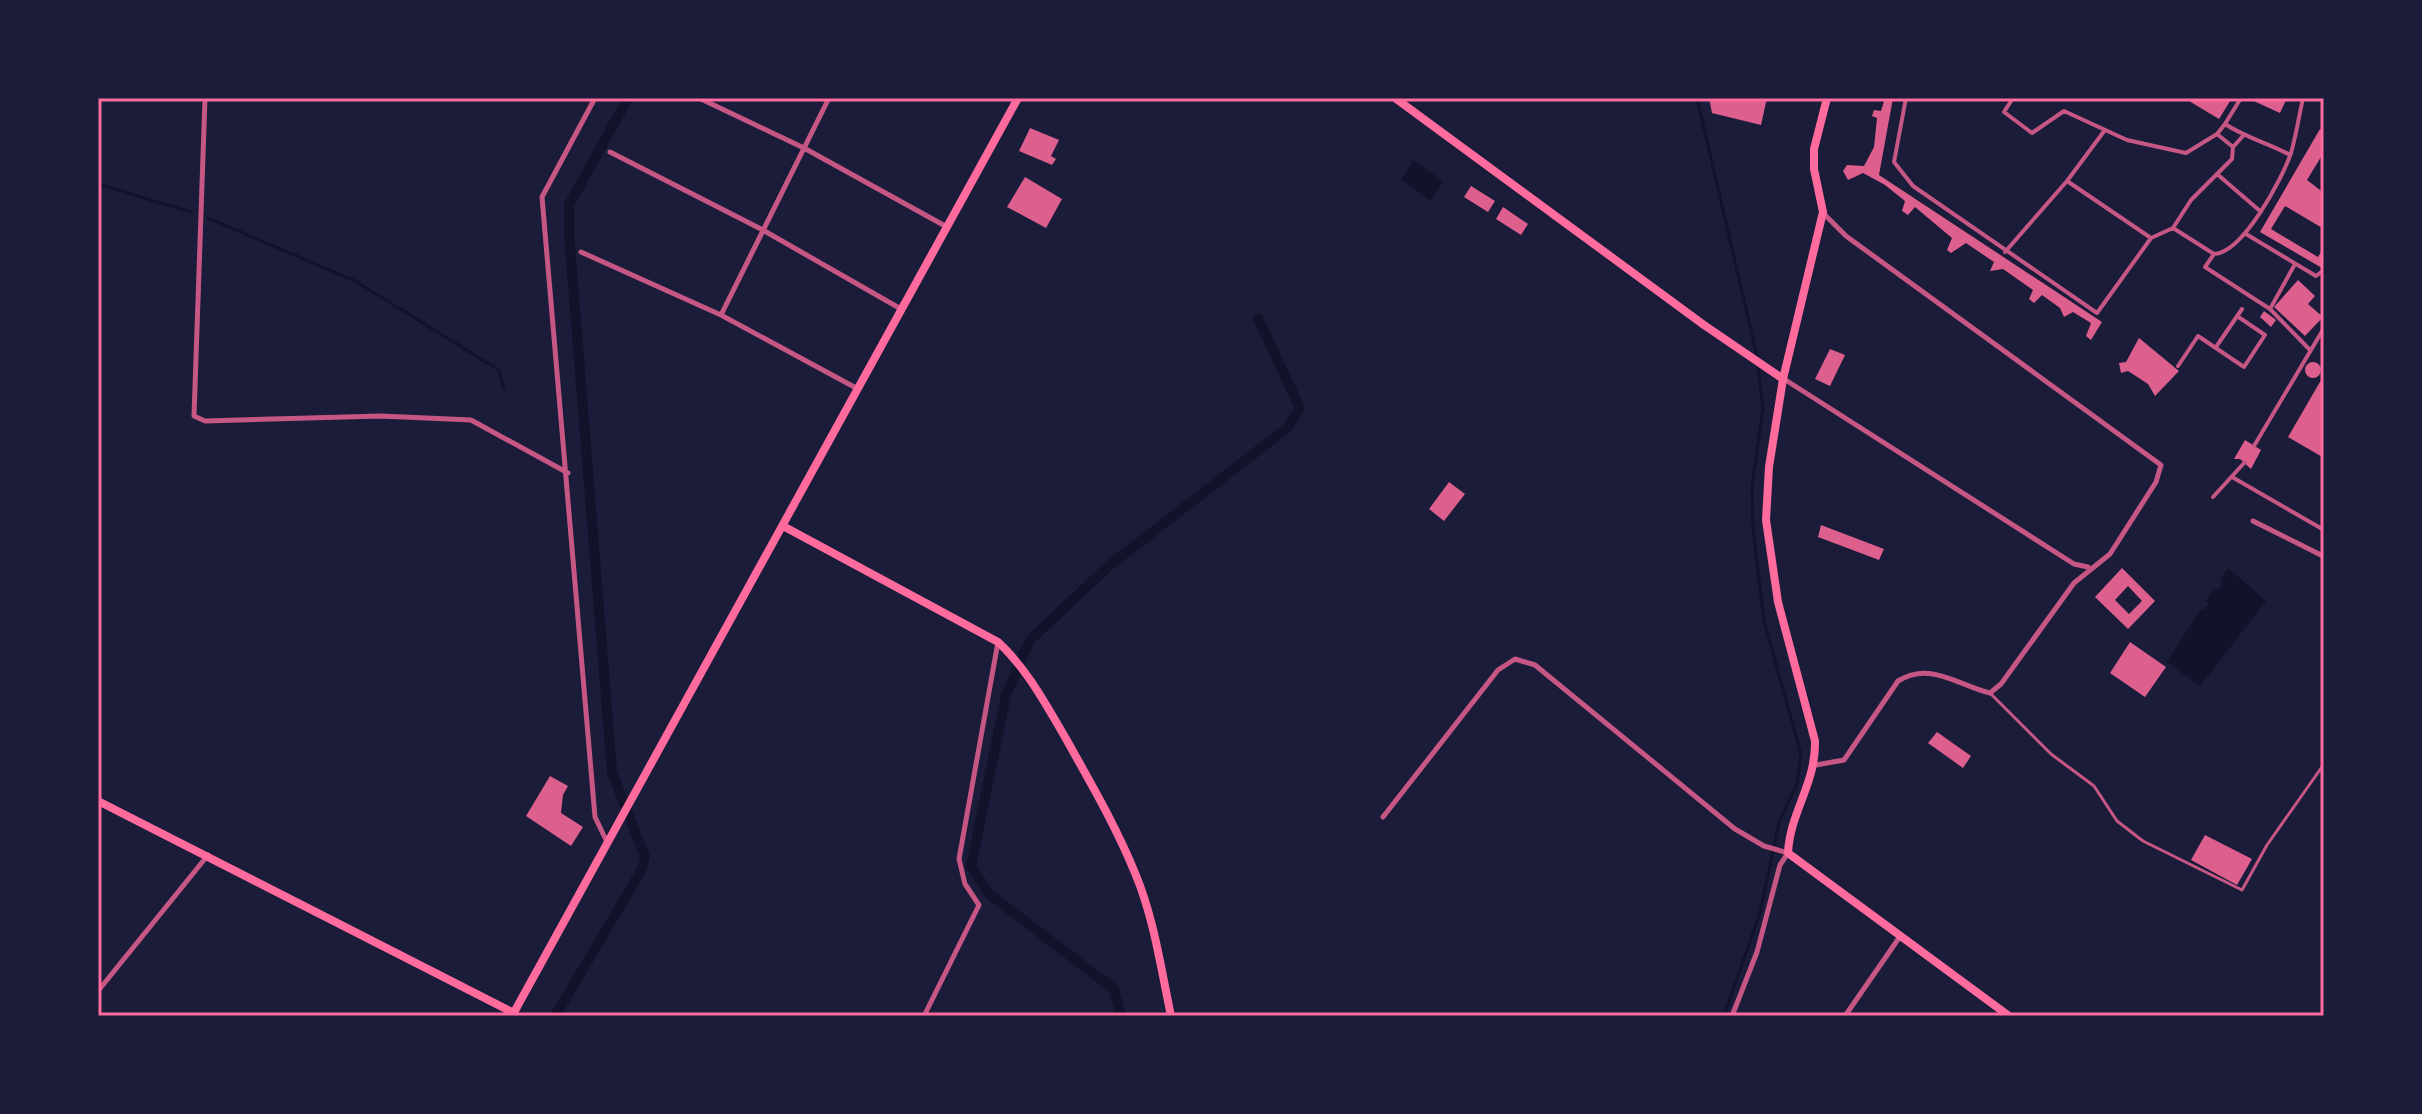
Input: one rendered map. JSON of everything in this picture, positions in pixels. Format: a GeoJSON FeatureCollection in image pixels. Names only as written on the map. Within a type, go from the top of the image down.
{"type":"FeatureCollection","features":[{"type":"Feature","properties":{"kind":"main road"},"geometry":{"type":"LineString","coordinates":[[98,801],[513,1014],[1018,98]]}},
{"type":"Feature","properties":{"kind":"main road"},"geometry":{"type":"LineString","coordinates":[[1395,98],[1783,379]]}},
{"type":"Feature","properties":{"kind":"main road"},"geometry":{"type":"LineString","coordinates":[[1827,98],[1814,149],[1823,212],[1783,379],[1769,467],[1766,520],[1778,602],[1815,741],[1816,765],[1789,830],[1785,852],[2009,1016]]}},
{"type":"Feature","properties":{"kind":"main road"},"geometry":{"type":"LineString","coordinates":[[783,526],[998,642],[1011,654],[1033,683],[1110,816],[1137,876],[1155,939],[1171,1016]]}},
{"type":"Feature","properties":{"kind":"street"},"geometry":{"type":"LineString","coordinates":[[205,98],[194,416],[205,421],[381,416],[471,420],[568,473]]}},
{"type":"Feature","properties":{"kind":"street"},"geometry":{"type":"LineString","coordinates":[[595,98],[542,197],[595,817],[608,843]]}},
{"type":"Feature","properties":{"kind":"street"},"geometry":{"type":"LineString","coordinates":[[699,98],[804,148],[948,227]]}},
{"type":"Feature","properties":{"kind":"street"},"geometry":{"type":"LineString","coordinates":[[721,315],[761,229],[829,98]]}},
{"type":"Feature","properties":{"kind":"street"},"geometry":{"type":"LineString","coordinates":[[1906,98],[1894,162],[1913,186],[2097,313],[2151,238],[2173,228],[2191,200],[2232,159],[2233,147],[2243,136]]}},
{"type":"Feature","properties":{"kind":"street"},"geometry":{"type":"LineString","coordinates":[[2013,98],[2004,112],[2032,133],[2064,111],[2127,140],[2186,153],[2217,134],[2241,98]]}},
{"type":"Feature","properties":{"kind":"street"},"geometry":{"type":"LineString","coordinates":[[2173,228],[2214,254],[2223,254],[2246,234],[2290,155],[2303,98]]}},
{"type":"Feature","properties":{"kind":"street"},"geometry":{"type":"LineString","coordinates":[[2225,124],[2243,136],[2263,140],[2290,155]]}},
{"type":"Feature","properties":{"kind":"street"},"geometry":{"type":"LineString","coordinates":[[2005,252],[2067,181],[2105,130]]}},
{"type":"Feature","properties":{"kind":"street"},"geometry":{"type":"LineString","coordinates":[[2217,134],[2233,147]]}},
{"type":"Feature","properties":{"kind":"street"},"geometry":{"type":"LineString","coordinates":[[610,152],[761,229],[902,310]]}},
{"type":"Feature","properties":{"kind":"street"},"geometry":{"type":"LineString","coordinates":[[2217,174],[2260,211]]}},
{"type":"Feature","properties":{"kind":"street"},"geometry":{"type":"LineString","coordinates":[[2067,181],[2151,238]]}},
{"type":"Feature","properties":{"kind":"street"},"geometry":{"type":"LineString","coordinates":[[1816,765],[1844,760],[1898,681],[1909,674],[1931,671],[1990,693],[2001,684],[2059,600],[2089,567],[2110,554],[2156,482],[2161,465],[1846,236],[1823,212]]}},
{"type":"Feature","properties":{"kind":"street"},"geometry":{"type":"LineString","coordinates":[[2246,234],[2316,276],[2324,270]]}},
{"type":"Feature","properties":{"kind":"street"},"geometry":{"type":"LineString","coordinates":[[581,252],[721,315],[859,389]]}},
{"type":"Feature","properties":{"kind":"street"},"geometry":{"type":"LineString","coordinates":[[2214,254],[2205,267],[2249,299],[2270,309],[2310,350]]}},
{"type":"Feature","properties":{"kind":"street"},"geometry":{"type":"LineString","coordinates":[[2270,309],[2295,264]]}},
{"type":"Feature","properties":{"kind":"street"},"geometry":{"type":"LineString","coordinates":[[2215,347],[2242,309]]}},
{"type":"Feature","properties":{"kind":"street"},"geometry":{"type":"LineString","coordinates":[[2178,366],[2198,336],[2244,367],[2265,335],[2237,316]]}},
{"type":"Feature","properties":{"kind":"street"},"geometry":{"type":"LineString","coordinates":[[2254,446],[2324,328]]}},
{"type":"Feature","properties":{"kind":"street"},"geometry":{"type":"LineString","coordinates":[[1783,379],[2074,564],[2089,567]]}},
{"type":"Feature","properties":{"kind":"street"},"geometry":{"type":"LineString","coordinates":[[2213,497],[2245,462]]}},
{"type":"Feature","properties":{"kind":"street"},"geometry":{"type":"LineString","coordinates":[[2232,477],[2324,530]]}},
{"type":"Feature","properties":{"kind":"street"},"geometry":{"type":"LineString","coordinates":[[2253,521],[2322,555]]}},
{"type":"Feature","properties":{"kind":"street"},"geometry":{"type":"LineString","coordinates":[[924,1016],[979,905],[965,884],[959,859],[998,642]]}},
{"type":"Feature","properties":{"kind":"street"},"geometry":{"type":"LineString","coordinates":[[1383,817],[1498,670],[1515,659],[1535,665],[1735,829],[1766,847],[1785,852],[1757,952],[1732,1016]]}},
{"type":"Feature","properties":{"kind":"street"},"geometry":{"type":"LineString","coordinates":[[98,991],[208,855]]}},
{"type":"Feature","properties":{"kind":"street"},"geometry":{"type":"LineString","coordinates":[[1845,1016],[1901,935]]}},
{"type":"Feature","properties":{"kind":"lane"},"geometry":{"type":"LineString","coordinates":[[1990,693],[2051,754],[2094,786],[2117,821],[2143,841],[2242,890],[2267,845],[2324,764]]}},
{"type":"Feature","properties":{"kind":"shaded area"},"geometry":{"type":"Polygon","coordinates":[[[1413,160],[1443,181],[1430,201],[1401,180],[1413,160]]]}},
{"type":"Feature","properties":{"kind":"shaded area"},"geometry":{"type":"Polygon","coordinates":[[[2228,568],[2266,601],[2200,686],[2167,662],[2201,609],[2204,610],[2209,603],[2206,601],[2214,588],[2218,590],[2223,583],[2220,580],[2228,568]]]}},
{"type":"Feature","properties":{"kind":"building"},"geometry":{"type":"Polygon","coordinates":[[[1709,98],[1767,98],[1761,125],[1712,113],[1709,98]]]}},
{"type":"Feature","properties":{"kind":"building"},"geometry":{"type":"Polygon","coordinates":[[[1885,98],[1893,98],[1879,175],[2102,322],[2091,340],[2086,336],[2091,323],[2073,312],[2064,317],[2060,308],[2042,295],[2034,303],[2029,299],[2033,290],[2003,269],[1990,271],[1994,262],[1966,243],[1951,253],[1947,250],[1952,238],[1915,207],[1908,215],[1902,211],[1905,201],[1885,185],[1863,173],[1848,180],[1843,171],[1847,165],[1864,166],[1874,147],[1877,118],[1872,116],[1874,110],[1881,111],[1885,98]]]}},
{"type":"Feature","properties":{"kind":"building"},"geometry":{"type":"Polygon","coordinates":[[[2184,98],[2209,101],[2232,98],[2219,119],[2184,98]]]}},
{"type":"Feature","properties":{"kind":"building"},"geometry":{"type":"Polygon","coordinates":[[[2247,98],[2272,100],[2287,98],[2280,113],[2247,98]]]}},
{"type":"Feature","properties":{"kind":"building"},"geometry":{"type":"Polygon","coordinates":[[[1030,128],[1059,140],[1051,156],[1056,159],[1052,165],[1019,151],[1030,128]]]}},
{"type":"Feature","properties":{"kind":"building"},"geometry":{"type":"Polygon","coordinates":[[[2320,129],[2324,131],[2324,152],[2307,180],[2324,193],[2324,229],[2285,206],[2271,229],[2318,257],[2324,247],[2322,268],[2260,232],[2320,129]]]}},
{"type":"Feature","properties":{"kind":"building"},"geometry":{"type":"Polygon","coordinates":[[[1025,177],[1062,199],[1046,228],[1007,207],[1025,177]]]}},
{"type":"Feature","properties":{"kind":"building"},"geometry":{"type":"Polygon","coordinates":[[[1471,186],[1495,201],[1488,212],[1464,197],[1471,186]]]}},
{"type":"Feature","properties":{"kind":"building"},"geometry":{"type":"Polygon","coordinates":[[[1503,207],[1528,224],[1521,235],[1496,219],[1503,207]]]}},
{"type":"Feature","properties":{"kind":"building"},"geometry":{"type":"Polygon","coordinates":[[[2298,280],[2315,296],[2308,304],[2323,317],[2305,336],[2274,307],[2298,280]]]}},
{"type":"Feature","properties":{"kind":"building"},"geometry":{"type":"Polygon","coordinates":[[[2264,311],[2276,320],[2271,327],[2260,317],[2264,311]]]}},
{"type":"Feature","properties":{"kind":"building"},"geometry":{"type":"Polygon","coordinates":[[[2139,338],[2179,371],[2155,396],[2148,384],[2128,371],[2121,373],[2119,363],[2126,362],[2139,338]]]}},
{"type":"Feature","properties":{"kind":"building"},"geometry":{"type":"Polygon","coordinates":[[[1830,349],[1845,355],[1830,386],[1815,379],[1830,349]]]}},
{"type":"Feature","properties":{"kind":"building"},"geometry":{"type":"Polygon","coordinates":[[[2313,362],[2319,364],[2319,376],[2313,378],[2307,376],[2305,370],[2307,364],[2313,362]]]}},
{"type":"Feature","properties":{"kind":"building"},"geometry":{"type":"Polygon","coordinates":[[[2324,375],[2324,458],[2288,437],[2324,375]]]}},
{"type":"Feature","properties":{"kind":"building"},"geometry":{"type":"Polygon","coordinates":[[[2245,440],[2261,450],[2251,469],[2240,459],[2234,459],[2245,440]]]}},
{"type":"Feature","properties":{"kind":"building"},"geometry":{"type":"Polygon","coordinates":[[[1449,482],[1465,494],[1444,521],[1429,509],[1449,482]]]}},
{"type":"Feature","properties":{"kind":"building"},"geometry":{"type":"Polygon","coordinates":[[[1821,525],[1884,549],[1879,560],[1818,537],[1821,525]]]}},
{"type":"Feature","properties":{"kind":"building"},"geometry":{"type":"Polygon","coordinates":[[[2122,568],[2155,601],[2128,629],[2095,597],[2122,568]],[[2128,586],[2115,600],[2129,614],[2142,601],[2128,586]]]}},
{"type":"Feature","properties":{"kind":"building"},"geometry":{"type":"Polygon","coordinates":[[[2130,642],[2166,667],[2145,697],[2110,673],[2130,642]]]}},
{"type":"Feature","properties":{"kind":"building"},"geometry":{"type":"Polygon","coordinates":[[[1937,732],[1971,756],[1963,768],[1928,743],[1937,732]]]}},
{"type":"Feature","properties":{"kind":"building"},"geometry":{"type":"Polygon","coordinates":[[[550,776],[568,786],[563,795],[561,813],[583,827],[571,846],[526,816],[550,776]]]}},
{"type":"Feature","properties":{"kind":"building"},"geometry":{"type":"Polygon","coordinates":[[[2205,835],[2252,859],[2237,885],[2191,860],[2205,835]]]}},
{"type":"Feature","properties":{"kind":"waterway"},"geometry":{"type":"LineString","coordinates":[[555,1016],[641,871],[645,857],[612,772],[569,234],[569,205],[628,98]]}},
{"type":"Feature","properties":{"kind":"waterway"},"geometry":{"type":"LineString","coordinates":[[1697,98],[1756,352],[1763,408],[1752,486],[1753,529],[1764,621],[1801,754],[1797,784],[1779,822],[1760,913],[1724,1016]]}},
{"type":"Feature","properties":{"kind":"waterway"},"geometry":{"type":"LineString","coordinates":[[98,184],[191,212]]}},
{"type":"Feature","properties":{"kind":"waterway"},"geometry":{"type":"LineString","coordinates":[[208,218],[355,281],[499,370],[504,389]]}},
{"type":"Feature","properties":{"kind":"waterway"},"geometry":{"type":"LineString","coordinates":[[1121,1016],[1114,989],[989,894],[971,866],[1006,695],[1030,640],[1110,565],[1287,428],[1300,408],[1258,318]]}}]}
